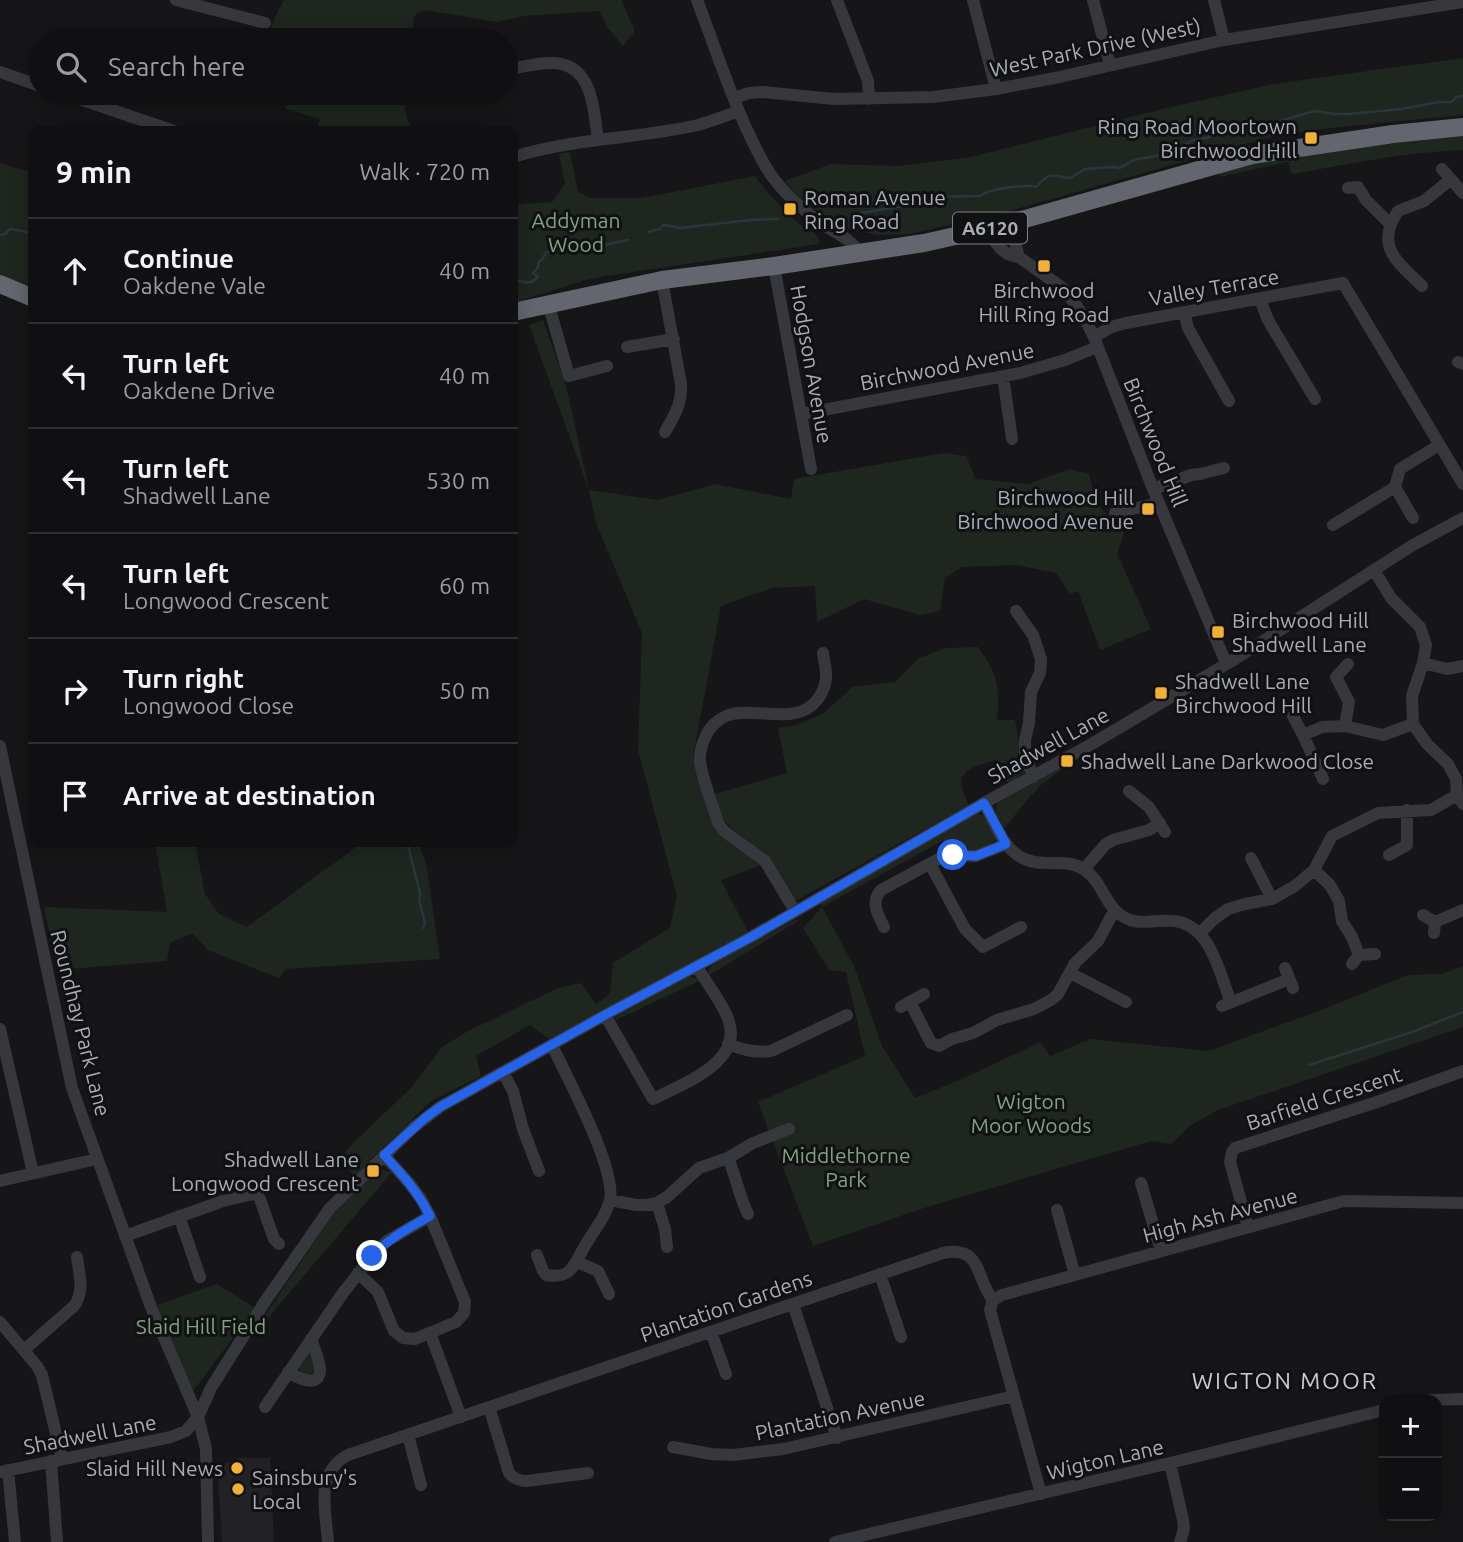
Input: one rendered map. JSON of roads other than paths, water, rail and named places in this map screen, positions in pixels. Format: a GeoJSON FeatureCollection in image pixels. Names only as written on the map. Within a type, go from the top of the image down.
{"type":"FeatureCollection","features":[{"type":"Feature","properties":{"kind":"highway","name":"A6120"},"geometry":{"type":"LineString","coordinates":[[518,311],[662,280],[835,257],[989,229],[1252,155],[1394,134],[1463,127]]}},
{"type":"Feature","properties":{"kind":"highway"},"geometry":{"type":"LineString","coordinates":[[0,284],[28,296]]}},
{"type":"Feature","properties":{"kind":"highway"},"geometry":{"type":"LineString","coordinates":[[0,293],[28,296]]}},
{"type":"Feature","properties":{"kind":"street"},"geometry":{"type":"LineString","coordinates":[[176,0],[265,23]]}},
{"type":"Feature","properties":{"kind":"street"},"geometry":{"type":"LineString","coordinates":[[697,0],[739,111],[772,177],[786,194],[817,221],[846,239],[859,253]]}},
{"type":"Feature","properties":{"kind":"street"},"geometry":{"type":"LineString","coordinates":[[837,0],[868,81],[869,99]]}},
{"type":"Feature","properties":{"kind":"street"},"geometry":{"type":"LineString","coordinates":[[973,0],[996,89]]}},
{"type":"Feature","properties":{"kind":"street"},"geometry":{"type":"LineString","coordinates":[[1093,0],[1110,65]]}},
{"type":"Feature","properties":{"kind":"street"},"geometry":{"type":"LineString","coordinates":[[1214,0],[1224,40]]}},
{"type":"Feature","properties":{"kind":"street","name":"West Park Drive (West)"},"geometry":{"type":"LineString","coordinates":[[734,98],[762,92],[834,99],[933,97],[996,89],[1397,6],[1463,2]]}},
{"type":"Feature","properties":{"kind":"street"},"geometry":{"type":"LineString","coordinates":[[518,67],[550,63],[563,64],[575,70],[590,91],[598,139]]}},
{"type":"Feature","properties":{"kind":"street"},"geometry":{"type":"LineString","coordinates":[[0,72],[28,82]]}},
{"type":"Feature","properties":{"kind":"street"},"geometry":{"type":"LineString","coordinates":[[97,105],[159,126]]}},
{"type":"Feature","properties":{"kind":"street"},"geometry":{"type":"LineString","coordinates":[[518,155],[598,139],[699,124],[739,111]]}},
{"type":"Feature","properties":{"kind":"street"},"geometry":{"type":"LineString","coordinates":[[1422,286],[1391,254],[1388,246],[1391,225],[1398,211],[1424,201],[1446,175],[1463,193]]}},
{"type":"Feature","properties":{"kind":"street"},"geometry":{"type":"LineString","coordinates":[[1348,188],[1358,187],[1366,200],[1391,225]]}},
{"type":"Feature","properties":{"kind":"street"},"geometry":{"type":"LineString","coordinates":[[1010,224],[1019,257]]}},
{"type":"Feature","properties":{"kind":"street","name":"Birchwood Hill"},"geometry":{"type":"LineString","coordinates":[[989,229],[998,246],[1013,257],[1019,257],[1064,289],[1083,315],[1226,663]]}},
{"type":"Feature","properties":{"kind":"street"},"geometry":{"type":"LineString","coordinates":[[835,233],[835,257]]}},
{"type":"Feature","properties":{"kind":"street","name":"Hodgson Avenue"},"geometry":{"type":"LineString","coordinates":[[775,266],[811,470]]}},
{"type":"Feature","properties":{"kind":"street"},"geometry":{"type":"LineString","coordinates":[[662,280],[682,396],[665,432]]}},
{"type":"Feature","properties":{"kind":"street","name":"Valley Terrace"},"geometry":{"type":"LineString","coordinates":[[1096,342],[1111,327],[1126,323],[1343,283],[1438,445]]}},
{"type":"Feature","properties":{"kind":"street"},"geometry":{"type":"LineString","coordinates":[[1260,299],[1265,314],[1315,399]]}},
{"type":"Feature","properties":{"kind":"street"},"geometry":{"type":"LineString","coordinates":[[548,303],[569,376],[607,366]]}},
{"type":"Feature","properties":{"kind":"street"},"geometry":{"type":"LineString","coordinates":[[1184,312],[1188,328],[1229,401]]}},
{"type":"Feature","properties":{"kind":"street"},"geometry":{"type":"LineString","coordinates":[[627,347],[674,339]]}},
{"type":"Feature","properties":{"kind":"street","name":"Birchwood Avenue"},"geometry":{"type":"LineString","coordinates":[[802,414],[1003,376],[1065,360],[1096,342]]}},
{"type":"Feature","properties":{"kind":"street"},"geometry":{"type":"LineString","coordinates":[[1003,376],[1012,439]]}},
{"type":"Feature","properties":{"kind":"street"},"geometry":{"type":"LineString","coordinates":[[1333,525],[1395,487],[1400,469],[1438,445],[1463,484]]}},
{"type":"Feature","properties":{"kind":"street"},"geometry":{"type":"LineString","coordinates":[[1153,489],[1218,466]]}},
{"type":"Feature","properties":{"kind":"street"},"geometry":{"type":"LineString","coordinates":[[1395,487],[1413,518]]}},
{"type":"Feature","properties":{"kind":"street"},"geometry":{"type":"LineString","coordinates":[[1115,513],[1159,503]]}},
{"type":"Feature","properties":{"kind":"street","name":"Shadwell Lane"},"geometry":{"type":"LineString","coordinates":[[4,1471],[186,1432],[198,1417],[211,1388],[264,1303],[330,1208],[384,1155],[440,1107],[605,1015],[804,910],[984,803],[1090,745],[1413,545],[1463,517]]}},
{"type":"Feature","properties":{"kind":"street"},"geometry":{"type":"LineString","coordinates":[[1200,933],[1228,909],[1272,899],[1295,886],[1314,870],[1332,836],[1378,813],[1431,810],[1460,800],[1448,764],[1427,744],[1413,724],[1412,696],[1426,645],[1420,627],[1391,598],[1374,570]]}},
{"type":"Feature","properties":{"kind":"street"},"geometry":{"type":"LineString","coordinates":[[1016,611],[1033,635],[1041,659],[1040,673],[1031,692],[1025,740],[1025,754],[1033,777]]}},
{"type":"Feature","properties":{"kind":"street"},"geometry":{"type":"LineString","coordinates":[[804,910],[765,861],[724,831],[718,823],[700,759],[707,733],[724,716],[754,712],[795,714],[815,703],[823,691],[826,678],[823,653]]}},
{"type":"Feature","properties":{"kind":"street"},"geometry":{"type":"LineString","coordinates":[[1423,663],[1447,669],[1463,666]]}},
{"type":"Feature","properties":{"kind":"street"},"geometry":{"type":"LineString","coordinates":[[1345,726],[1349,702],[1330,677],[1348,664]]}},
{"type":"Feature","properties":{"kind":"street"},"geometry":{"type":"LineString","coordinates":[[1293,716],[1323,779]]}},
{"type":"Feature","properties":{"kind":"street"},"geometry":{"type":"LineString","coordinates":[[1303,735],[1322,727],[1345,726],[1383,735],[1413,724]]}},
{"type":"Feature","properties":{"kind":"street","name":"Roundhay Park Lane"},"geometry":{"type":"LineString","coordinates":[[0,746],[72,1088],[151,1307],[198,1417],[206,1449],[208,1542]]}},
{"type":"Feature","properties":{"kind":"street"},"geometry":{"type":"LineString","coordinates":[[1084,869],[1106,844],[1113,840],[1162,828],[1149,807],[1129,791]]}},
{"type":"Feature","properties":{"kind":"street"},"geometry":{"type":"LineString","coordinates":[[984,803],[1010,850],[1027,861],[1068,863],[1084,869],[1097,883],[1114,911],[1140,922],[1176,921],[1187,924],[1200,933],[1212,953],[1226,1004],[1289,978]]}},
{"type":"Feature","properties":{"kind":"street"},"geometry":{"type":"LineString","coordinates":[[1389,855],[1411,850],[1407,810]]}},
{"type":"Feature","properties":{"kind":"street"},"geometry":{"type":"LineString","coordinates":[[884,927],[874,903],[877,894],[885,887],[944,856],[976,856],[1006,844]]}},
{"type":"Feature","properties":{"kind":"street"},"geometry":{"type":"LineString","coordinates":[[1251,858],[1272,899]]}},
{"type":"Feature","properties":{"kind":"street"},"geometry":{"type":"LineString","coordinates":[[930,864],[965,929],[983,947],[1021,927]]}},
{"type":"Feature","properties":{"kind":"street"},"geometry":{"type":"LineString","coordinates":[[1314,870],[1330,885],[1339,901],[1342,921],[1352,937],[1355,960],[1375,954]]}},
{"type":"Feature","properties":{"kind":"street"},"geometry":{"type":"LineString","coordinates":[[1423,915],[1434,927],[1463,910]]}},
{"type":"Feature","properties":{"kind":"street"},"geometry":{"type":"LineString","coordinates":[[924,994],[906,1004],[931,1043],[939,1046],[997,1020],[1034,1009],[1058,994],[1075,964],[1098,941],[1114,911]]}},
{"type":"Feature","properties":{"kind":"street"},"geometry":{"type":"LineString","coordinates":[[605,1015],[653,1099],[708,1070],[718,1062],[728,1044],[730,1027],[727,1015],[697,967]]}},
{"type":"Feature","properties":{"kind":"street"},"geometry":{"type":"LineString","coordinates":[[1070,973],[1125,1002]]}},
{"type":"Feature","properties":{"kind":"street"},"geometry":{"type":"LineString","coordinates":[[728,1044],[758,1053],[771,1051],[847,1015]]}},
{"type":"Feature","properties":{"kind":"street"},"geometry":{"type":"LineString","coordinates":[[0,1029],[6,1086],[33,1173]]}},
{"type":"Feature","properties":{"kind":"street"},"geometry":{"type":"LineString","coordinates":[[537,1255],[545,1281],[574,1268],[604,1218],[611,1189],[600,1149],[552,1045]]}},
{"type":"Feature","properties":{"kind":"street","name":"Barfield Crescent"},"geometry":{"type":"LineString","coordinates":[[1248,1227],[1230,1162],[1235,1148],[1463,1071]]}},
{"type":"Feature","properties":{"kind":"street"},"geometry":{"type":"LineString","coordinates":[[503,1072],[513,1091],[523,1129],[539,1171]]}},
{"type":"Feature","properties":{"kind":"street"},"geometry":{"type":"LineString","coordinates":[[610,1200],[636,1205],[657,1202],[667,1198],[699,1168],[728,1158],[753,1143],[789,1129]]}},
{"type":"Feature","properties":{"kind":"street"},"geometry":{"type":"LineString","coordinates":[[358,1273],[378,1292],[394,1331],[409,1340],[456,1322],[464,1313],[464,1302],[430,1216],[411,1184],[384,1155]]}},
{"type":"Feature","properties":{"kind":"street"},"geometry":{"type":"LineString","coordinates":[[728,1158],[748,1214]]}},
{"type":"Feature","properties":{"kind":"street"},"geometry":{"type":"LineString","coordinates":[[0,1181],[97,1159]]}},
{"type":"Feature","properties":{"kind":"street"},"geometry":{"type":"LineString","coordinates":[[1142,1183],[1161,1251]]}},
{"type":"Feature","properties":{"kind":"street"},"geometry":{"type":"LineString","coordinates":[[125,1236],[179,1216],[253,1194],[260,1199],[274,1240],[279,1244]]}},
{"type":"Feature","properties":{"kind":"street","name":"High Ash Avenue"},"geometry":{"type":"LineString","coordinates":[[993,1300],[1002,1295],[1344,1201],[1463,1203]]}},
{"type":"Feature","properties":{"kind":"street"},"geometry":{"type":"LineString","coordinates":[[657,1202],[665,1228],[667,1247]]}},
{"type":"Feature","properties":{"kind":"street"},"geometry":{"type":"LineString","coordinates":[[1056,1210],[1075,1275]]}},
{"type":"Feature","properties":{"kind":"street"},"geometry":{"type":"LineString","coordinates":[[179,1216],[200,1277]]}},
{"type":"Feature","properties":{"kind":"street"},"geometry":{"type":"LineString","coordinates":[[265,1407],[358,1273],[387,1241],[430,1216]]}},
{"type":"Feature","properties":{"kind":"street","name":"Plantation Gardens"},"geometry":{"type":"LineString","coordinates":[[328,1542],[324,1486],[332,1467],[348,1455],[955,1250],[975,1261],[993,1300],[990,1310],[1041,1494]]}},
{"type":"Feature","properties":{"kind":"street"},"geometry":{"type":"LineString","coordinates":[[24,1350],[78,1300],[81,1287],[76,1257]]}},
{"type":"Feature","properties":{"kind":"street"},"geometry":{"type":"LineString","coordinates":[[577,1262],[598,1271],[609,1294]]}},
{"type":"Feature","properties":{"kind":"street"},"geometry":{"type":"LineString","coordinates":[[880,1274],[901,1337]]}},
{"type":"Feature","properties":{"kind":"street"},"geometry":{"type":"LineString","coordinates":[[793,1304],[837,1438]]}},
{"type":"Feature","properties":{"kind":"street"},"geometry":{"type":"LineString","coordinates":[[0,1322],[37,1366],[45,1383],[57,1460],[57,1542]]}},
{"type":"Feature","properties":{"kind":"street"},"geometry":{"type":"LineString","coordinates":[[430,1332],[461,1417]]}},
{"type":"Feature","properties":{"kind":"street"},"geometry":{"type":"LineString","coordinates":[[711,1332],[726,1374]]}},
{"type":"Feature","properties":{"kind":"street"},"geometry":{"type":"LineString","coordinates":[[288,1372],[305,1381],[313,1380],[318,1375],[320,1367],[311,1339]]}},
{"type":"Feature","properties":{"kind":"street"},"geometry":{"type":"LineString","coordinates":[[184,1386],[195,1390],[211,1388]]}},
{"type":"Feature","properties":{"kind":"street","name":"Plantation Avenue"},"geometry":{"type":"LineString","coordinates":[[673,1447],[733,1455],[783,1449],[1014,1396]]}},
{"type":"Feature","properties":{"kind":"street"},"geometry":{"type":"LineString","coordinates":[[1442,1400],[1463,1399]]}},
{"type":"Feature","properties":{"kind":"street"},"geometry":{"type":"LineString","coordinates":[[489,1407],[512,1477],[527,1481],[588,1473]]}},
{"type":"Feature","properties":{"kind":"street","name":"Wigton Lane"},"geometry":{"type":"LineString","coordinates":[[835,1542],[1379,1411]]}},
{"type":"Feature","properties":{"kind":"street"},"geometry":{"type":"LineString","coordinates":[[408,1435],[421,1485]]}},
{"type":"Feature","properties":{"kind":"street"},"geometry":{"type":"LineString","coordinates":[[1170,1463],[1183,1520],[1184,1529],[1180,1542]]}},
{"type":"Feature","properties":{"kind":"street"},"geometry":{"type":"LineString","coordinates":[[4,1471],[15,1542]]}},
{"type":"Feature","properties":{"kind":"waterway"},"geometry":{"type":"LineString","coordinates":[[855,214],[904,206],[909,201],[928,197],[980,196],[1007,188],[1036,187],[1049,176],[1070,178],[1085,169],[1120,168],[1134,160],[1171,153],[1191,141],[1236,129],[1274,123],[1314,111],[1348,114],[1401,109],[1452,102],[1456,97],[1463,96]]}},
{"type":"Feature","properties":{"kind":"waterway"},"geometry":{"type":"LineString","coordinates":[[648,232],[660,229],[663,225],[681,228],[778,219]]}},
{"type":"Feature","properties":{"kind":"waterway"},"geometry":{"type":"LineString","coordinates":[[0,235],[10,229],[28,232]]}},
{"type":"Feature","properties":{"kind":"waterway"},"geometry":{"type":"LineString","coordinates":[[518,281],[528,283],[538,277],[533,273],[546,252],[581,245],[585,241],[595,247],[628,240]]}},
{"type":"Feature","properties":{"kind":"waterway"},"geometry":{"type":"LineString","coordinates":[[408,847],[420,893],[419,900],[425,923],[423,928]]}},
{"type":"Feature","properties":{"kind":"waterway"},"geometry":{"type":"LineString","coordinates":[[1309,1065],[1412,1032],[1463,1012]]}},
{"type":"Feature","properties":{"kind":"place","name":"Ring Road Moortown Birchwood Hill"},"geometry":{"type":"Point","coordinates":[1311,138]}},
{"type":"Feature","properties":{"kind":"place","name":"Roman Avenue Ring Road"},"geometry":{"type":"Point","coordinates":[790,209]}},
{"type":"Feature","properties":{"kind":"place","name":"Birchwood Hill Ring Road"},"geometry":{"type":"Point","coordinates":[1044,266]}},
{"type":"Feature","properties":{"kind":"place","name":"Birchwood Hill Birchwood Avenue"},"geometry":{"type":"Point","coordinates":[1148,509]}},
{"type":"Feature","properties":{"kind":"place","name":"Birchwood Hill Shadwell Lane"},"geometry":{"type":"Point","coordinates":[1218,632]}},
{"type":"Feature","properties":{"kind":"place","name":"Shadwell Lane Birchwood Hill"},"geometry":{"type":"Point","coordinates":[1161,693]}},
{"type":"Feature","properties":{"kind":"place","name":"Shadwell Lane Darkwood Close"},"geometry":{"type":"Point","coordinates":[1067,761]}},
{"type":"Feature","properties":{"kind":"place","name":"Shadwell Lane Longwood Crescent"},"geometry":{"type":"Point","coordinates":[373,1171]}},
{"type":"Feature","properties":{"kind":"place","name":"Slaid Hill News"},"geometry":{"type":"Point","coordinates":[237,1468]}},
{"type":"Feature","properties":{"kind":"place","name":"Sainsbury's Local"},"geometry":{"type":"Point","coordinates":[238,1489]}},
{"type":"Feature","properties":{"kind":"district","name":"WIGTON MOOR"},"geometry":{"type":"Point","coordinates":[1285,1380]}},
{"type":"Feature","properties":{"kind":"park label","name":"Addyman Wood"},"geometry":{"type":"Point","coordinates":[576,232]}},
{"type":"Feature","properties":{"kind":"park label","name":"Wigton Moor Woods"},"geometry":{"type":"Point","coordinates":[1031,1113]}},
{"type":"Feature","properties":{"kind":"park label","name":"Middlethorne Park"},"geometry":{"type":"Point","coordinates":[846,1167]}},
{"type":"Feature","properties":{"kind":"park label","name":"Slaid Hill Field"},"geometry":{"type":"Point","coordinates":[201,1326]}}]}
